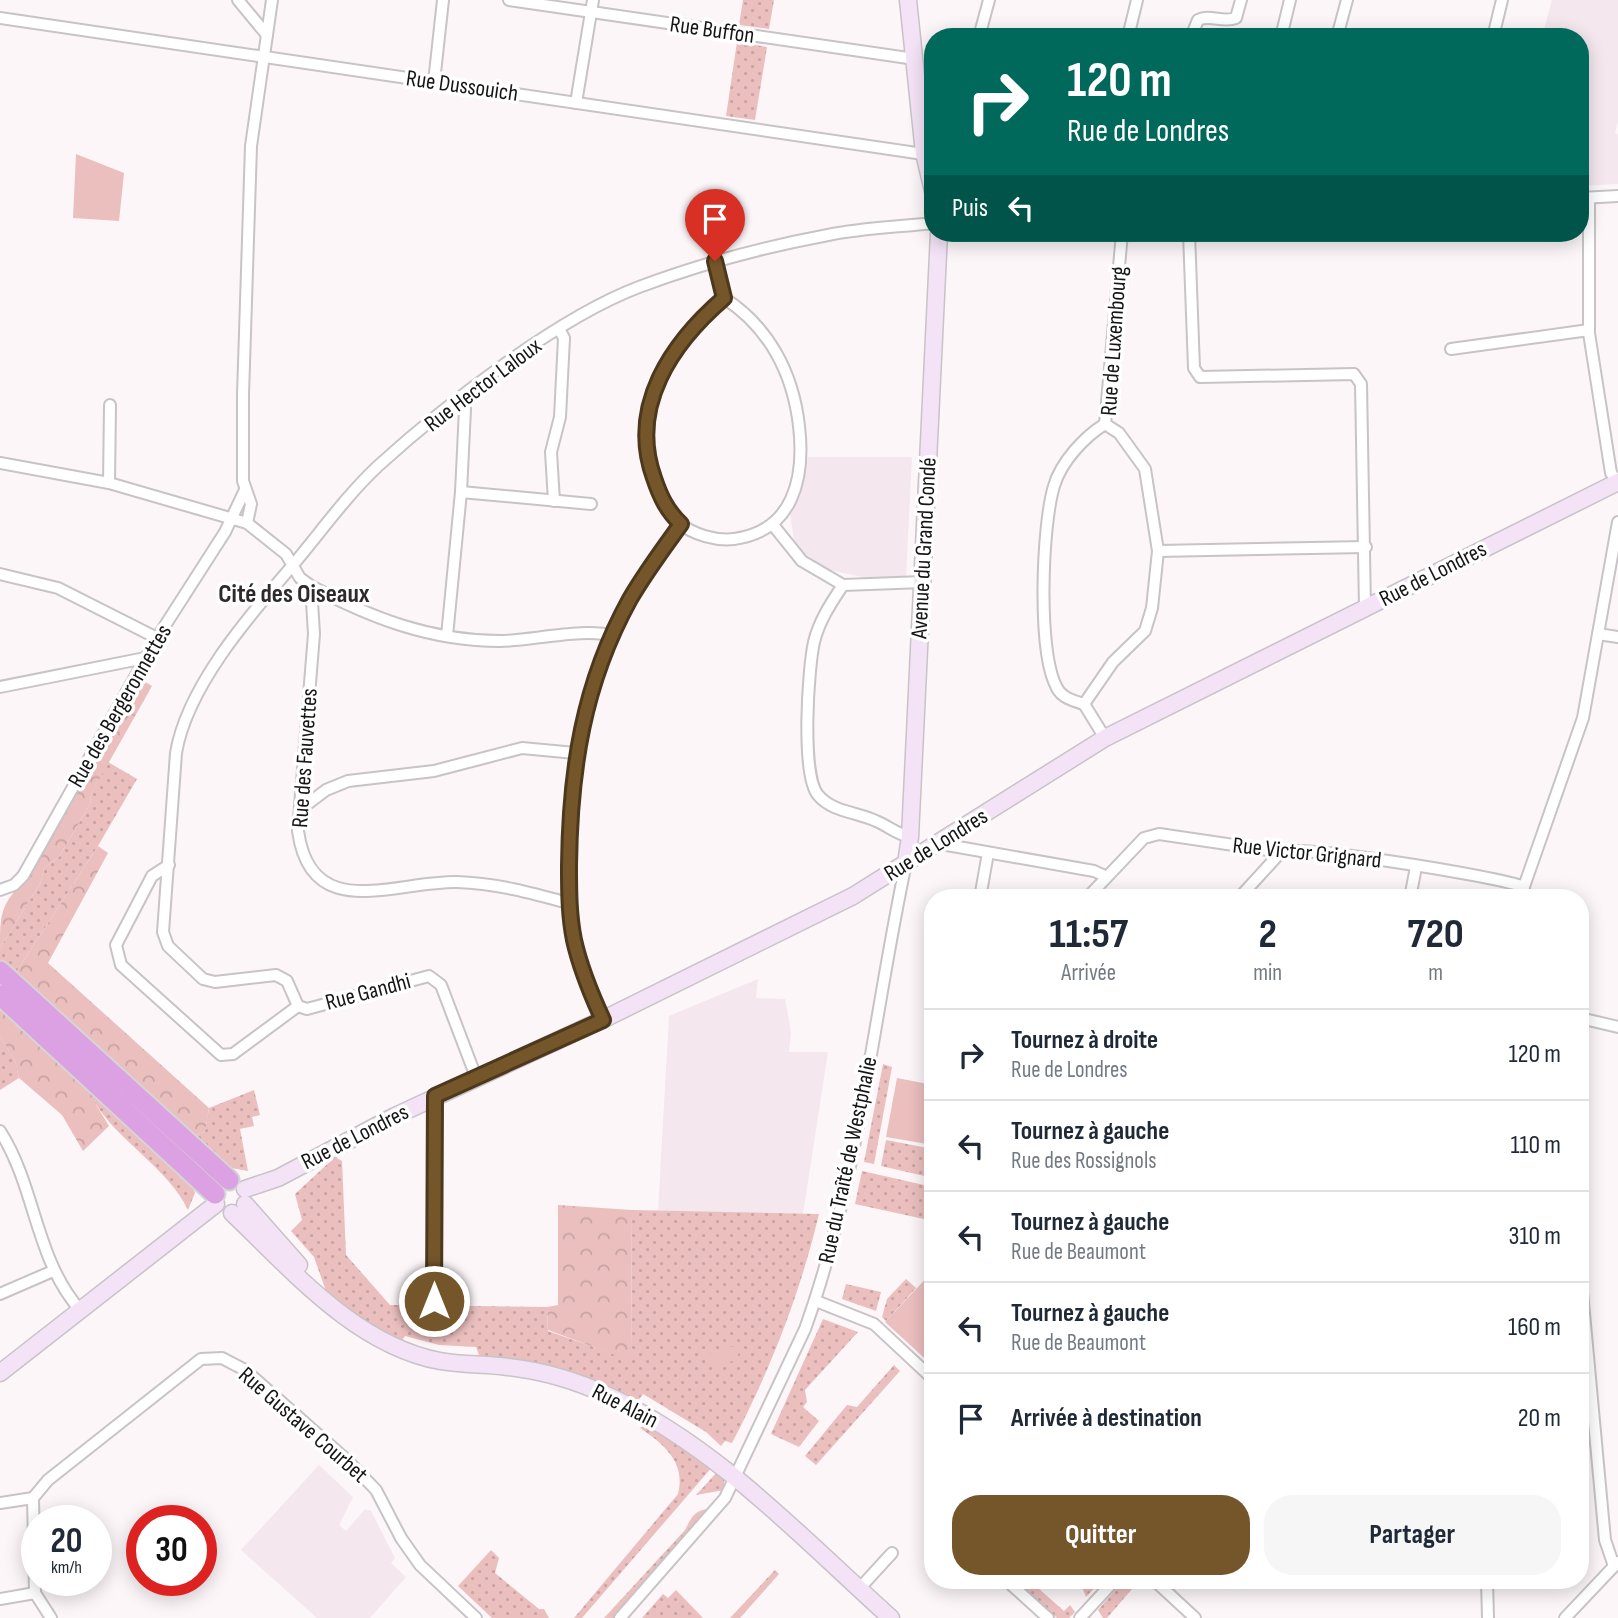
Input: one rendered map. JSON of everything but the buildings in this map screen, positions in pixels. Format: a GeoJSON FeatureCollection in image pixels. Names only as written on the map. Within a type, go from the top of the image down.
{"type":"FeatureCollection","features":[{"type":"Feature","properties":{"kind":"highway"},"geometry":{"type":"LineString","coordinates":[[3,986],[230,1197]]}},
{"type":"Feature","properties":{"kind":"street"},"geometry":{"type":"LineString","coordinates":[[238,0],[267,35]]}},
{"type":"Feature","properties":{"kind":"street"},"geometry":{"type":"LineString","coordinates":[[247,523],[251,504],[245,490],[243,395],[252,128],[272,0]]}},
{"type":"Feature","properties":{"kind":"street"},"geometry":{"type":"LineString","coordinates":[[434,82],[443,0]]}},
{"type":"Feature","properties":{"kind":"street","name":"Rue Buffon"},"geometry":{"type":"LineString","coordinates":[[509,0],[915,59]]}},
{"type":"Feature","properties":{"kind":"street"},"geometry":{"type":"LineString","coordinates":[[576,103],[593,0]]}},
{"type":"Feature","properties":{"kind":"street"},"geometry":{"type":"LineString","coordinates":[[908,0],[924,125]]}},
{"type":"Feature","properties":{"kind":"street"},"geometry":{"type":"LineString","coordinates":[[981,28],[989,0]]}},
{"type":"Feature","properties":{"kind":"street"},"geometry":{"type":"LineString","coordinates":[[1130,28],[1137,0]]}},
{"type":"Feature","properties":{"kind":"street"},"geometry":{"type":"LineString","coordinates":[[1195,28],[1198,20],[1203,17],[1229,21],[1236,18],[1241,0]]}},
{"type":"Feature","properties":{"kind":"street"},"geometry":{"type":"LineString","coordinates":[[1283,28],[1290,0]]}},
{"type":"Feature","properties":{"kind":"street"},"geometry":{"type":"LineString","coordinates":[[1339,28],[1347,0]]}},
{"type":"Feature","properties":{"kind":"street"},"geometry":{"type":"LineString","coordinates":[[1495,28],[1502,0]]}},
{"type":"Feature","properties":{"kind":"street","name":"Rue Dussouich"},"geometry":{"type":"LineString","coordinates":[[0,18],[924,153]]}},
{"type":"Feature","properties":{"kind":"street"},"geometry":{"type":"LineString","coordinates":[[1589,198],[1618,196]]}},
{"type":"Feature","properties":{"kind":"street","name":"Rue Hector Laloux"},"geometry":{"type":"LineString","coordinates":[[176,753],[183,722],[216,666],[292,565],[378,467],[460,399],[559,329],[636,288],[715,261],[830,234],[924,224]]}},
{"type":"Feature","properties":{"kind":"street","name":"Avenue du Grand Condé"},"geometry":{"type":"LineString","coordinates":[[906,863],[923,582],[939,242]]}},
{"type":"Feature","properties":{"kind":"street","name":"Rue de Luxembourg"},"geometry":{"type":"LineString","coordinates":[[1084,704],[1113,662],[1145,631],[1152,608],[1158,551],[1145,469],[1119,433],[1105,424],[1121,242]]}},
{"type":"Feature","properties":{"kind":"street"},"geometry":{"type":"LineString","coordinates":[[1189,242],[1194,368],[1200,377],[1354,374],[1361,384],[1365,608]]}},
{"type":"Feature","properties":{"kind":"street"},"geometry":{"type":"LineString","coordinates":[[1586,242],[1589,330],[1611,473],[1618,482]]}},
{"type":"Feature","properties":{"kind":"street"},"geometry":{"type":"LineString","coordinates":[[715,261],[724,298],[753,319],[766,335],[784,367],[795,404],[801,446],[797,481],[782,515],[773,525],[746,536],[723,540],[695,532],[681,524],[665,505],[652,473],[646,443],[647,418],[658,380],[675,349],[724,298]]}},
{"type":"Feature","properties":{"kind":"street"},"geometry":{"type":"LineString","coordinates":[[554,501],[551,452],[560,417],[564,338],[559,329]]}},
{"type":"Feature","properties":{"kind":"street"},"geometry":{"type":"LineString","coordinates":[[1451,349],[1589,330]]}},
{"type":"Feature","properties":{"kind":"street"},"geometry":{"type":"LineString","coordinates":[[447,636],[461,492],[465,409],[460,399]]}},
{"type":"Feature","properties":{"kind":"street"},"geometry":{"type":"LineString","coordinates":[[109,482],[110,405]]}},
{"type":"Feature","properties":{"kind":"street"},"geometry":{"type":"LineString","coordinates":[[1105,424],[1082,443],[1054,484],[1042,599],[1053,675],[1061,694],[1084,704],[1105,738]]}},
{"type":"Feature","properties":{"kind":"street"},"geometry":{"type":"LineString","coordinates":[[0,463],[109,482],[247,523],[286,554],[300,578],[311,586],[404,628],[447,636],[500,641],[593,632],[612,636]]}},
{"type":"Feature","properties":{"kind":"street","name":"Rue de Londres"},"geometry":{"type":"LineString","coordinates":[[0,1373],[230,1197],[278,1178],[435,1096],[603,1020],[853,896],[1105,738],[1618,482]]}},
{"type":"Feature","properties":{"kind":"street","name":"Rue des Bergeronnettes"},"geometry":{"type":"LineString","coordinates":[[2,890],[23,876],[134,683],[145,658],[232,517],[245,490]]}},
{"type":"Feature","properties":{"kind":"street"},"geometry":{"type":"LineString","coordinates":[[461,492],[591,504]]}},
{"type":"Feature","properties":{"kind":"street"},"geometry":{"type":"LineString","coordinates":[[1523,889],[1574,750],[1586,705],[1618,522]]}},
{"type":"Feature","properties":{"kind":"street"},"geometry":{"type":"LineString","coordinates":[[603,1020],[582,968],[568,903],[569,828],[575,753],[592,690],[612,636],[631,598],[681,524]]}},
{"type":"Feature","properties":{"kind":"street"},"geometry":{"type":"LineString","coordinates":[[773,525],[802,561],[843,585],[923,582]]}},
{"type":"Feature","properties":{"kind":"street"},"geometry":{"type":"LineString","coordinates":[[1158,551],[1366,547]]}},
{"type":"Feature","properties":{"kind":"street"},"geometry":{"type":"LineString","coordinates":[[0,574],[58,588],[157,638]]}},
{"type":"Feature","properties":{"kind":"street"},"geometry":{"type":"LineString","coordinates":[[843,585],[821,620],[814,643],[807,760],[813,787],[832,806],[863,815],[909,837]]}},
{"type":"Feature","properties":{"kind":"street","name":"Rue des Fauvettes"},"geometry":{"type":"LineString","coordinates":[[311,586],[314,634],[298,831],[306,862],[314,874],[334,888],[361,892],[430,882],[481,883],[568,903]]}},
{"type":"Feature","properties":{"kind":"street"},"geometry":{"type":"LineString","coordinates":[[1598,634],[1618,637]]}},
{"type":"Feature","properties":{"kind":"street"},"geometry":{"type":"LineString","coordinates":[[0,687],[145,658]]}},
{"type":"Feature","properties":{"kind":"street"},"geometry":{"type":"LineString","coordinates":[[301,809],[326,790],[348,781],[434,771],[522,748],[575,753]]}},
{"type":"Feature","properties":{"kind":"street","name":"Rue Gandhi"},"geometry":{"type":"LineString","coordinates":[[176,753],[163,932],[168,946],[203,979],[215,982],[276,975],[286,981],[298,1006],[307,1009],[429,976],[441,985],[476,1077]]}},
{"type":"Feature","properties":{"kind":"street","name":"Rue Victor Grignard"},"geometry":{"type":"LineString","coordinates":[[1094,889],[1144,838],[1158,834],[1280,852],[1287,849],[1326,850],[1416,867],[1509,889]]}},
{"type":"Feature","properties":{"kind":"street"},"geometry":{"type":"LineString","coordinates":[[943,840],[947,845],[1094,871],[1105,876]]}},
{"type":"Feature","properties":{"kind":"street"},"geometry":{"type":"LineString","coordinates":[[1248,889],[1280,852]]}},
{"type":"Feature","properties":{"kind":"street"},"geometry":{"type":"LineString","coordinates":[[982,889],[988,853]]}},
{"type":"Feature","properties":{"kind":"street","name":"Rue du Traîté de Westphalie"},"geometry":{"type":"LineString","coordinates":[[624,1617],[725,1498],[786,1373],[816,1301],[851,1163],[906,863]]}},
{"type":"Feature","properties":{"kind":"street"},"geometry":{"type":"LineString","coordinates":[[169,864],[152,876],[116,945],[121,965],[221,1055],[233,1054],[298,1006]]}},
{"type":"Feature","properties":{"kind":"street"},"geometry":{"type":"LineString","coordinates":[[1412,889],[1416,867]]}},
{"type":"Feature","properties":{"kind":"street"},"geometry":{"type":"LineString","coordinates":[[1589,1020],[1618,1027]]}},
{"type":"Feature","properties":{"kind":"street"},"geometry":{"type":"LineString","coordinates":[[434,1301],[435,1096]]}},
{"type":"Feature","properties":{"kind":"street"},"geometry":{"type":"LineString","coordinates":[[0,1131],[5,1148],[17,1157],[52,1271],[81,1311]]}},
{"type":"Feature","properties":{"kind":"street","name":"Rue Alain"},"geometry":{"type":"LineString","coordinates":[[230,1197],[301,1268],[313,1288],[366,1332],[404,1350],[439,1360],[549,1374],[610,1396],[676,1432],[736,1478],[891,1618]]}},
{"type":"Feature","properties":{"kind":"street"},"geometry":{"type":"LineString","coordinates":[[0,1294],[52,1271]]}},
{"type":"Feature","properties":{"kind":"street"},"geometry":{"type":"LineString","coordinates":[[816,1301],[874,1324],[924,1371]]}},
{"type":"Feature","properties":{"kind":"street","name":"Rue Gustave Courbet"},"geometry":{"type":"LineString","coordinates":[[33,1499],[54,1475],[201,1359],[222,1358],[245,1370],[349,1462],[376,1490],[401,1538],[420,1565],[476,1618]]}},
{"type":"Feature","properties":{"kind":"street"},"geometry":{"type":"LineString","coordinates":[[1565,1618],[1616,1564],[1605,1540],[1589,1367]]}},
{"type":"Feature","properties":{"kind":"street"},"geometry":{"type":"LineString","coordinates":[[0,1503],[33,1499],[33,1505]]}},
{"type":"Feature","properties":{"kind":"street"},"geometry":{"type":"LineString","coordinates":[[859,1589],[892,1553]]}},
{"type":"Feature","properties":{"kind":"street"},"geometry":{"type":"LineString","coordinates":[[1016,1589],[1048,1618]]}},
{"type":"Feature","properties":{"kind":"street"},"geometry":{"type":"LineString","coordinates":[[1080,1618],[1107,1589]]}},
{"type":"Feature","properties":{"kind":"street"},"geometry":{"type":"LineString","coordinates":[[1164,1589],[1195,1618]]}},
{"type":"Feature","properties":{"kind":"street"},"geometry":{"type":"LineString","coordinates":[[1487,1589],[1488,1618]]}},
{"type":"Feature","properties":{"kind":"street"},"geometry":{"type":"LineString","coordinates":[[0,1599],[21,1595]]}},
{"type":"Feature","properties":{"kind":"street"},"geometry":{"type":"LineString","coordinates":[[37,1596],[51,1618]]}},
{"type":"Feature","properties":{"kind":"shaded area"},"geometry":{"type":"Polygon","coordinates":[[[1552,0],[1618,0],[1618,122],[1615,133],[1618,134],[1618,184],[1589,186],[1589,28],[1544,28],[1552,0]]]}},
{"type":"Feature","properties":{"kind":"shaded area"},"geometry":{"type":"Polygon","coordinates":[[[808,457],[912,457],[906,576],[871,579],[830,570],[806,555],[794,540],[790,514],[802,487],[808,457]]]}},
{"type":"Feature","properties":{"kind":"shaded area"},"geometry":{"type":"Polygon","coordinates":[[[758,979],[756,998],[785,999],[791,1032],[789,1052],[828,1052],[803,1214],[658,1211],[669,1016],[758,979]]]}},
{"type":"Feature","properties":{"kind":"shaded area"},"geometry":{"type":"Polygon","coordinates":[[[319,1465],[353,1497],[339,1525],[346,1531],[365,1509],[371,1511],[395,1558],[391,1563],[406,1577],[370,1618],[317,1618],[241,1550],[319,1465]]]}},
{"type":"Feature","properties":{"kind":"green space"},"geometry":{"type":"Polygon","coordinates":[[[743,0],[774,0],[769,29],[739,25],[743,0]]]}},
{"type":"Feature","properties":{"kind":"green space"},"geometry":{"type":"Polygon","coordinates":[[[737,42],[767,47],[755,120],[726,116],[737,42]]]}},
{"type":"Feature","properties":{"kind":"green space"},"geometry":{"type":"Polygon","coordinates":[[[76,154],[124,173],[119,221],[73,218],[76,154]]]}},
{"type":"Feature","properties":{"kind":"green space"},"geometry":{"type":"Polygon","coordinates":[[[142,680],[152,686],[91,794],[90,804],[59,857],[44,868],[41,882],[0,948],[1,919],[6,905],[23,883],[142,680]]]}},
{"type":"Feature","properties":{"kind":"green space"},"geometry":{"type":"Polygon","coordinates":[[[108,762],[137,779],[98,846],[15,974],[0,960],[0,948],[41,882],[44,868],[59,857],[90,804],[91,794],[108,762]]]}},
{"type":"Feature","properties":{"kind":"green space"},"geometry":{"type":"Polygon","coordinates":[[[98,846],[108,853],[48,963],[209,1108],[205,1131],[194,1136],[100,1054],[15,974],[98,846]]]}},
{"type":"Feature","properties":{"kind":"green space"},"geometry":{"type":"Polygon","coordinates":[[[0,1008],[98,1094],[95,1103],[109,1126],[83,1151],[62,1115],[19,1078],[15,1061],[0,1036],[0,1008]]]}},
{"type":"Feature","properties":{"kind":"green space"},"geometry":{"type":"Polygon","coordinates":[[[0,1036],[15,1061],[19,1078],[0,1090],[0,1036]]]}},
{"type":"Feature","properties":{"kind":"green space"},"geometry":{"type":"Polygon","coordinates":[[[883,1064],[892,1067],[874,1164],[864,1162],[883,1064]]]}},
{"type":"Feature","properties":{"kind":"green space"},"geometry":{"type":"Polygon","coordinates":[[[897,1078],[924,1083],[924,1143],[886,1137],[897,1078]]]}},
{"type":"Feature","properties":{"kind":"green space"},"geometry":{"type":"Polygon","coordinates":[[[254,1090],[260,1115],[252,1117],[254,1126],[240,1129],[248,1171],[231,1168],[194,1136],[205,1131],[209,1108],[254,1090]]]}},
{"type":"Feature","properties":{"kind":"green space"},"geometry":{"type":"Polygon","coordinates":[[[98,1094],[192,1185],[195,1193],[188,1210],[169,1181],[105,1117],[95,1103],[98,1094]]]}},
{"type":"Feature","properties":{"kind":"green space"},"geometry":{"type":"Polygon","coordinates":[[[886,1140],[924,1147],[924,1176],[881,1166],[886,1140]]]}},
{"type":"Feature","properties":{"kind":"green space"},"geometry":{"type":"Polygon","coordinates":[[[335,1157],[342,1161],[346,1255],[390,1305],[547,1307],[548,1331],[631,1360],[632,1210],[819,1214],[783,1331],[732,1443],[725,1441],[721,1446],[706,1432],[643,1394],[637,1402],[599,1384],[561,1371],[480,1358],[476,1347],[439,1345],[405,1336],[401,1342],[366,1324],[326,1291],[314,1257],[291,1231],[302,1220],[295,1194],[335,1157]]]}},
{"type":"Feature","properties":{"kind":"green space"},"geometry":{"type":"Polygon","coordinates":[[[862,1171],[924,1185],[924,1219],[855,1204],[862,1171]]]}},
{"type":"Feature","properties":{"kind":"green space"},"geometry":{"type":"Polygon","coordinates":[[[558,1205],[632,1210],[631,1361],[548,1330],[547,1307],[558,1305],[558,1205]]]}},
{"type":"Feature","properties":{"kind":"green space"},"geometry":{"type":"Polygon","coordinates":[[[906,1279],[916,1288],[886,1321],[882,1317],[887,1299],[906,1279]]]}},
{"type":"Feature","properties":{"kind":"green space"},"geometry":{"type":"Polygon","coordinates":[[[924,1281],[924,1358],[885,1322],[924,1281]]]}},
{"type":"Feature","properties":{"kind":"green space"},"geometry":{"type":"Polygon","coordinates":[[[846,1284],[881,1292],[876,1311],[842,1299],[846,1284]]]}},
{"type":"Feature","properties":{"kind":"green space"},"geometry":{"type":"Polygon","coordinates":[[[823,1319],[858,1332],[805,1390],[807,1402],[803,1407],[819,1421],[799,1447],[771,1434],[823,1319]]]}},
{"type":"Feature","properties":{"kind":"green space"},"geometry":{"type":"Polygon","coordinates":[[[741,1346],[736,1361],[709,1364],[703,1356],[727,1347],[741,1346]]]}},
{"type":"Feature","properties":{"kind":"green space"},"geometry":{"type":"Polygon","coordinates":[[[894,1365],[900,1371],[816,1465],[805,1456],[847,1405],[857,1407],[894,1365]]]}},
{"type":"Feature","properties":{"kind":"green space"},"geometry":{"type":"Polygon","coordinates":[[[646,1424],[713,1466],[582,1618],[574,1618],[678,1494],[680,1483],[676,1464],[658,1441],[640,1428],[646,1424]]]}},
{"type":"Feature","properties":{"kind":"green space"},"geometry":{"type":"Polygon","coordinates":[[[719,1470],[724,1478],[724,1490],[696,1495],[719,1470]]]}},
{"type":"Feature","properties":{"kind":"green space"},"geometry":{"type":"Polygon","coordinates":[[[710,1509],[614,1618],[604,1618],[685,1530],[694,1515],[710,1509]]]}},
{"type":"Feature","properties":{"kind":"green space"},"geometry":{"type":"Polygon","coordinates":[[[491,1550],[499,1558],[495,1573],[539,1609],[544,1609],[549,1618],[492,1618],[458,1586],[491,1550]]]}},
{"type":"Feature","properties":{"kind":"green space"},"geometry":{"type":"Polygon","coordinates":[[[775,1570],[779,1574],[740,1618],[730,1618],[775,1570]]]}},
{"type":"Feature","properties":{"kind":"green space"},"geometry":{"type":"Polygon","coordinates":[[[1025,1589],[1039,1589],[1064,1611],[1070,1605],[1075,1612],[1069,1618],[1057,1618],[1025,1589]]]}},
{"type":"Feature","properties":{"kind":"green space"},"geometry":{"type":"Polygon","coordinates":[[[1083,1589],[1094,1589],[1086,1597],[1083,1589]]]}},
{"type":"Feature","properties":{"kind":"green space"},"geometry":{"type":"Polygon","coordinates":[[[1116,1589],[1132,1589],[1107,1618],[1103,1618],[1098,1610],[1116,1589]]]}},
{"type":"Feature","properties":{"kind":"green space"},"geometry":{"type":"Polygon","coordinates":[[[676,1590],[703,1618],[642,1618],[663,1594],[668,1598],[676,1590]]]}},
{"type":"Feature","properties":{"kind":"district","name":"Cité des Oiseaux"},"geometry":{"type":"Point","coordinates":[294,594]}},
{"type":"Feature","properties":{"kind":"route"},"geometry":{"type":"LineString","coordinates":[[434,1301],[435,1096],[603,1020],[582,968],[568,903],[569,828],[575,753],[592,690],[612,636],[631,598],[681,524],[672,516],[658,490],[648,458],[646,430],[651,398],[667,362],[700,320],[724,298],[715,261]]}}]}
